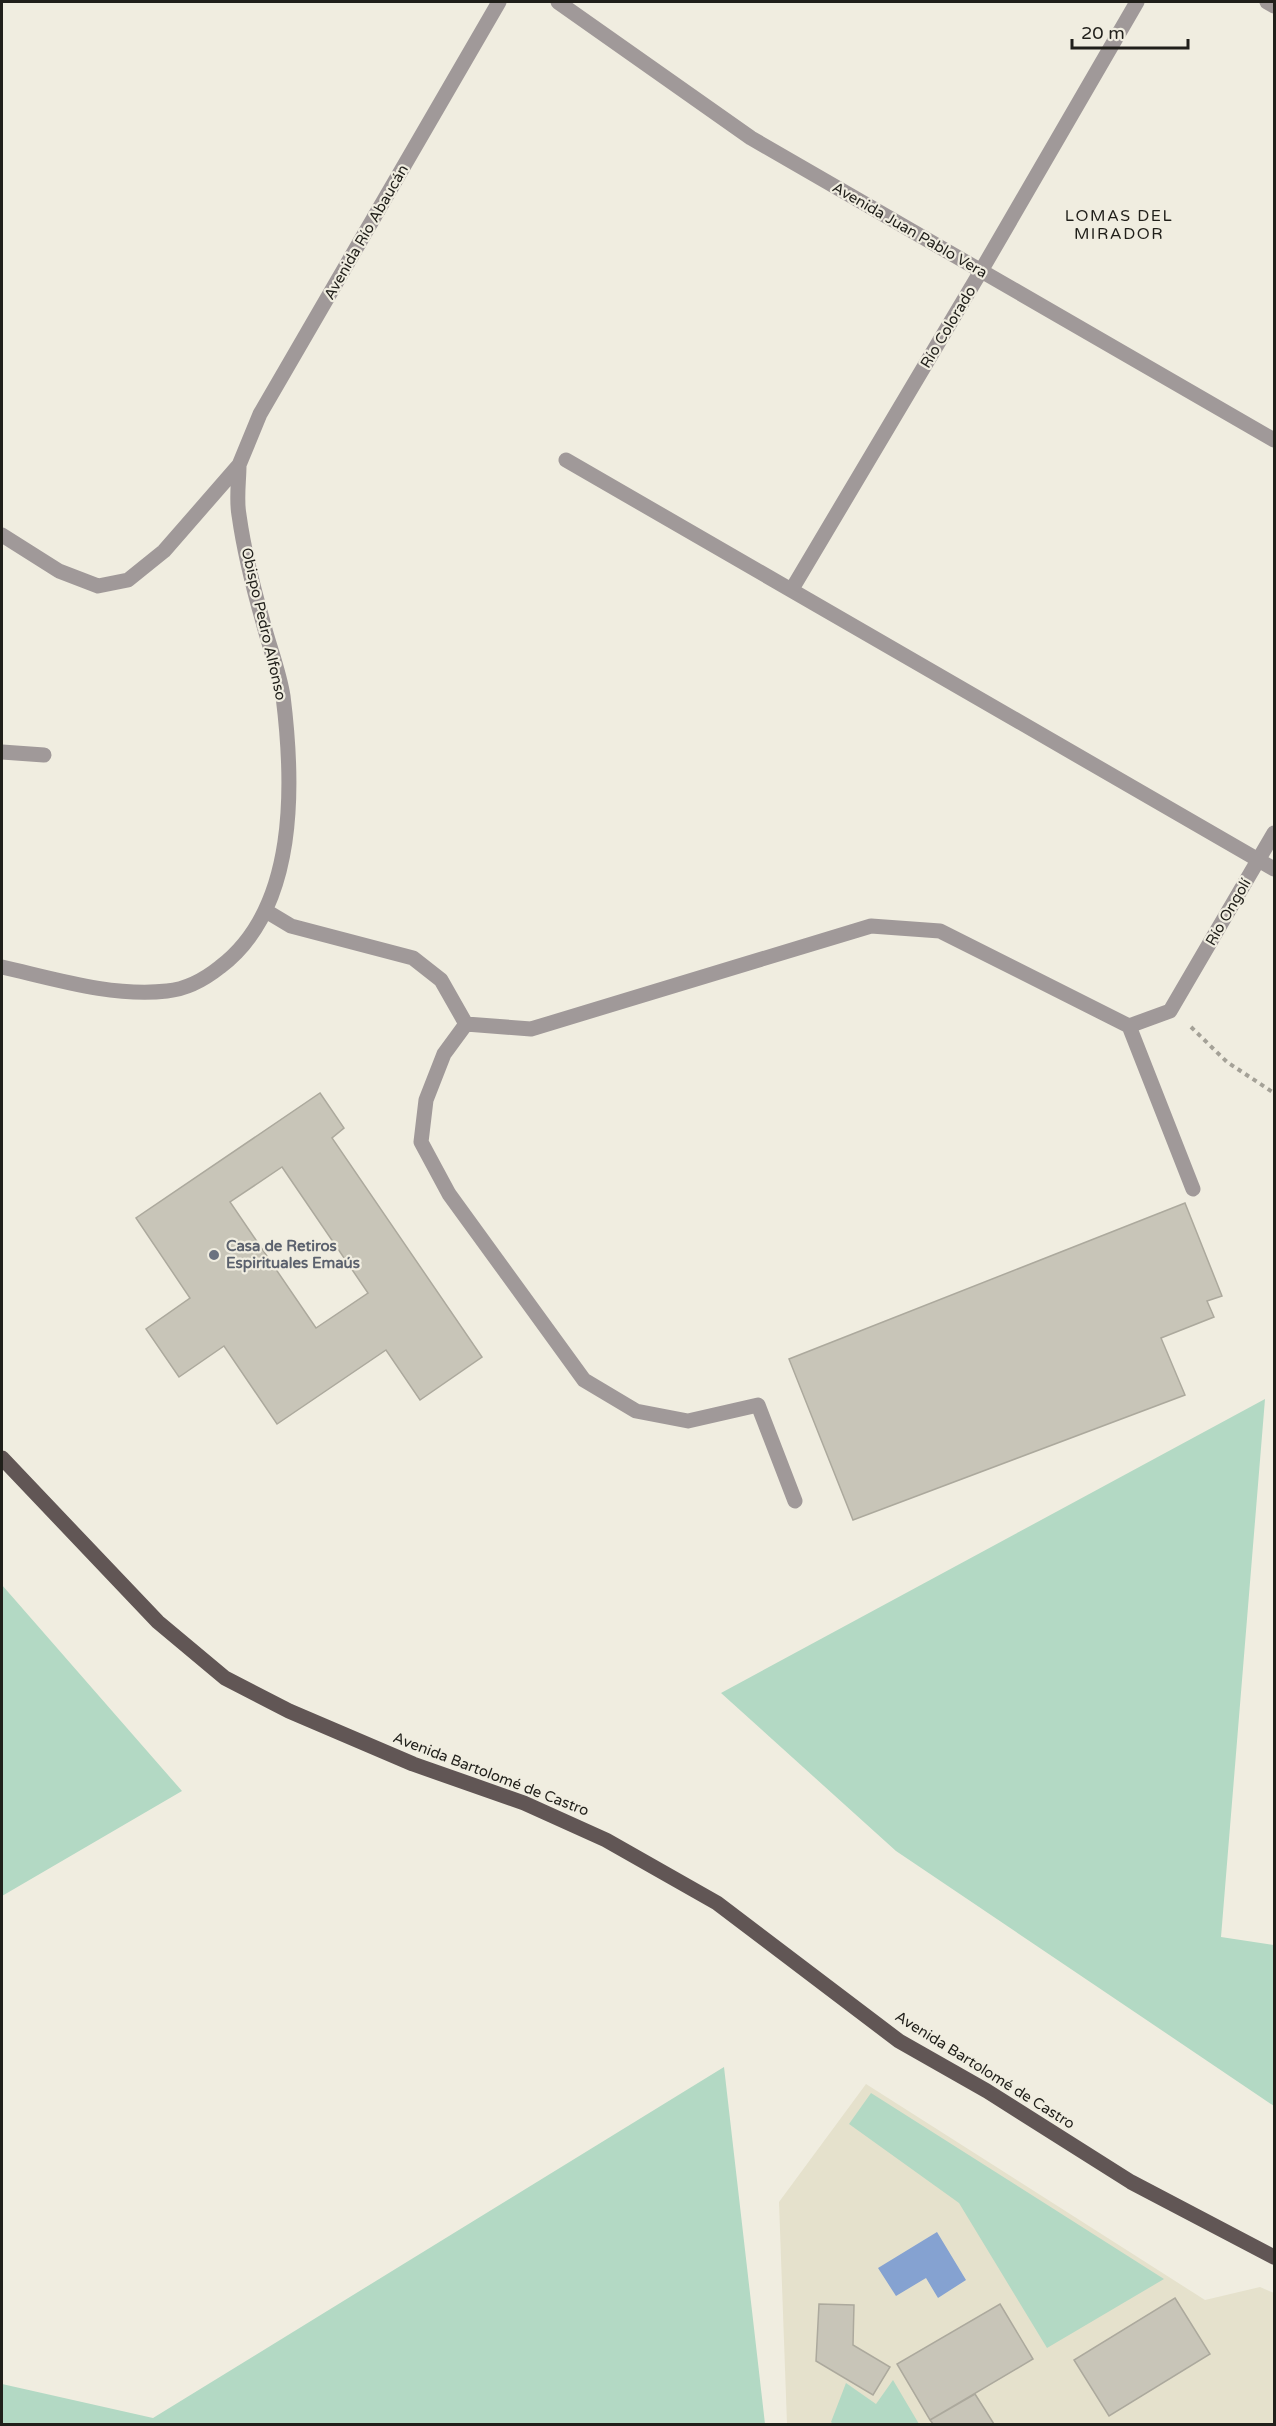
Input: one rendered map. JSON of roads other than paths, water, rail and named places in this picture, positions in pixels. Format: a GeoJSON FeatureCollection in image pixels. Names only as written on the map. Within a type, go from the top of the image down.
{"type":"FeatureCollection","features":[{"type":"Feature","properties":{"kind":"main road","name":"Avenida Bartolomé de Castro"},"geometry":{"type":"LineString","coordinates":[[2,1458],[158,1622],[225,1678],[289,1711],[403,1760],[524,1803],[606,1840],[717,1903],[899,2041],[987,2091],[1131,2182],[1275,2257]]}},
{"type":"Feature","properties":{"kind":"street","name":"Avenida Río Abaucán"},"geometry":{"type":"LineString","coordinates":[[239,465],[260,414],[499,2]]}},
{"type":"Feature","properties":{"kind":"street","name":"Avenida Juan Pablo Vera"},"geometry":{"type":"LineString","coordinates":[[558,2],[751,138],[1275,440]]}},
{"type":"Feature","properties":{"kind":"street","name":"Río Colorado"},"geometry":{"type":"LineString","coordinates":[[792,589],[981,271],[1137,2]]}},
{"type":"Feature","properties":{"kind":"street"},"geometry":{"type":"LineString","coordinates":[[1267,2],[1275,6]]}},
{"type":"Feature","properties":{"kind":"street"},"geometry":{"type":"LineString","coordinates":[[566,460],[1275,869]]}},
{"type":"Feature","properties":{"kind":"street"},"geometry":{"type":"LineString","coordinates":[[2,536],[59,571],[98,586],[128,580],[164,551],[239,465]]}},
{"type":"Feature","properties":{"kind":"street","name":"Obispo Pedro Alfonso"},"geometry":{"type":"LineString","coordinates":[[2,967],[100,989],[168,991],[202,981],[236,955],[266,911],[280,869],[288,822],[287,753],[282,694],[238,513],[239,465]]}},
{"type":"Feature","properties":{"kind":"street"},"geometry":{"type":"LineString","coordinates":[[2,752],[44,755]]}},
{"type":"Feature","properties":{"kind":"street","name":"Río Ongolí"},"geometry":{"type":"LineString","coordinates":[[1129,1026],[1170,1011],[1275,833]]}},
{"type":"Feature","properties":{"kind":"street"},"geometry":{"type":"LineString","coordinates":[[266,911],[291,926],[413,958],[441,980],[466,1024]]}},
{"type":"Feature","properties":{"kind":"street"},"geometry":{"type":"LineString","coordinates":[[466,1024],[531,1029],[871,926],[940,931],[1129,1026],[1193,1189]]}},
{"type":"Feature","properties":{"kind":"street"},"geometry":{"type":"LineString","coordinates":[[466,1024],[444,1054],[426,1100],[421,1142],[449,1194],[584,1380],[636,1411],[688,1420],[758,1405],[795,1501]]}},
{"type":"Feature","properties":{"kind":"water"},"geometry":{"type":"Polygon","coordinates":[[[937,2232],[966,2280],[938,2298],[926,2278],[896,2296],[878,2268],[937,2232]]]}},
{"type":"Feature","properties":{"kind":"place","name":"Casa de Retiros Espirituales Emaús"},"geometry":{"type":"Point","coordinates":[214,1255]}},
{"type":"Feature","properties":{"kind":"district","name":"LOMAS DEL MIRADOR"},"geometry":{"type":"Point","coordinates":[1119,224]}}]}
